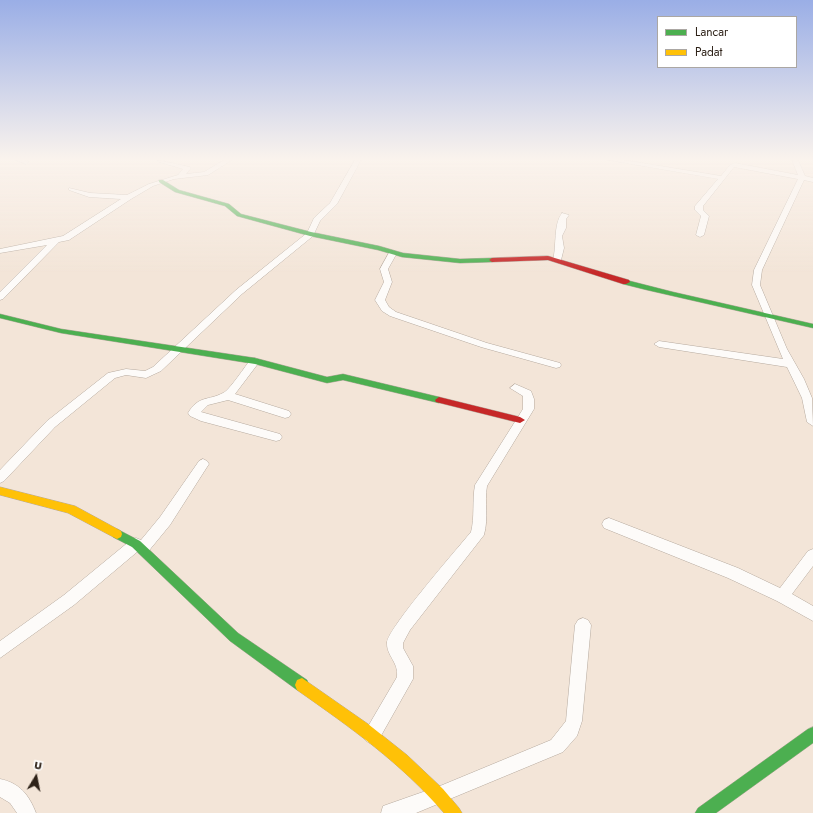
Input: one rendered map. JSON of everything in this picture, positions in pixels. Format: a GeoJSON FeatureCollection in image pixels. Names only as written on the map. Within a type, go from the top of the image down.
{"type":"FeatureCollection","features":[{"type":"Feature","properties":{"kind":"street"},"geometry":{"type":"LineString","coordinates":[[0,251],[56,241],[76,232],[127,198]]}},
{"type":"Feature","properties":{"kind":"street"},"geometry":{"type":"LineString","coordinates":[[202,198],[227,205],[239,216],[310,234],[368,245],[393,253],[448,261],[538,257],[557,260],[664,294],[769,314],[813,326]]}},
{"type":"Feature","properties":{"kind":"street"},"geometry":{"type":"LineString","coordinates":[[0,478],[51,424],[112,375],[120,372],[141,375],[150,373],[177,351],[239,292],[310,234],[317,220],[336,198]]}},
{"type":"Feature","properties":{"kind":"street"},"geometry":{"type":"LineString","coordinates":[[700,235],[705,216],[698,209],[706,198]]}},
{"type":"Feature","properties":{"kind":"street"},"geometry":{"type":"LineString","coordinates":[[792,198],[758,270],[756,285],[782,349],[807,398],[813,422]]}},
{"type":"Feature","properties":{"kind":"street"},"geometry":{"type":"LineString","coordinates":[[557,260],[560,248],[558,236],[562,228],[562,219],[565,214]]}},
{"type":"Feature","properties":{"kind":"street"},"geometry":{"type":"LineString","coordinates":[[0,296],[56,241]]}},
{"type":"Feature","properties":{"kind":"street"},"geometry":{"type":"LineString","coordinates":[[393,253],[384,269],[388,282],[380,300],[385,309],[393,314],[484,345],[556,365]]}},
{"type":"Feature","properties":{"kind":"street"},"geometry":{"type":"LineString","coordinates":[[0,316],[61,331],[177,351],[255,362],[327,380],[343,377],[520,420]]}},
{"type":"Feature","properties":{"kind":"street"},"geometry":{"type":"LineString","coordinates":[[660,344],[791,364]]}},
{"type":"Feature","properties":{"kind":"street"},"geometry":{"type":"LineString","coordinates":[[228,396],[255,362]]}},
{"type":"Feature","properties":{"kind":"street"},"geometry":{"type":"LineString","coordinates":[[372,735],[405,679],[407,668],[405,661],[396,652],[395,642],[405,625],[477,535],[482,520],[479,498],[481,485],[528,409],[529,399],[527,394],[515,388]]}},
{"type":"Feature","properties":{"kind":"street"},"geometry":{"type":"LineString","coordinates":[[276,437],[201,417],[194,413],[204,402],[228,396],[285,414]]}},
{"type":"Feature","properties":{"kind":"street"},"geometry":{"type":"LineString","coordinates":[[0,650],[139,546],[165,520],[203,464]]}},
{"type":"Feature","properties":{"kind":"street"},"geometry":{"type":"LineString","coordinates":[[0,491],[71,509],[139,546],[234,637],[372,735],[440,795],[454,813]]}},
{"type":"Feature","properties":{"kind":"street"},"geometry":{"type":"LineString","coordinates":[[609,524],[733,573],[782,596],[813,614]]}},
{"type":"Feature","properties":{"kind":"street"},"geometry":{"type":"LineString","coordinates":[[782,596],[813,555]]}},
{"type":"Feature","properties":{"kind":"street"},"geometry":{"type":"LineString","coordinates":[[390,813],[440,795],[557,746],[571,730],[574,721],[583,625]]}},
{"type":"Feature","properties":{"kind":"street"},"geometry":{"type":"LineString","coordinates":[[703,813],[813,734]]}},
{"type":"Feature","properties":{"kind":"street"},"geometry":{"type":"LineString","coordinates":[[0,788],[12,791],[27,813]]}},
{"type":"Feature","properties":{"kind":"traffic: fast"},"geometry":{"type":"LineString","coordinates":[[202,198],[227,205],[239,215],[310,234],[379,248],[402,255],[460,261],[492,260]]}},
{"type":"Feature","properties":{"kind":"traffic: fast"},"geometry":{"type":"LineString","coordinates":[[626,282],[649,289],[813,326]]}},
{"type":"Feature","properties":{"kind":"traffic: fast"},"geometry":{"type":"LineString","coordinates":[[0,316],[61,331],[255,361],[327,380],[343,377],[439,400]]}},
{"type":"Feature","properties":{"kind":"traffic: fast"},"geometry":{"type":"LineString","coordinates":[[117,534],[136,544],[234,637],[302,685]]}},
{"type":"Feature","properties":{"kind":"traffic: fast"},"geometry":{"type":"LineString","coordinates":[[703,813],[813,734]]}},
{"type":"Feature","properties":{"kind":"traffic: slow"},"geometry":{"type":"LineString","coordinates":[[0,491],[71,509],[117,534]]}},
{"type":"Feature","properties":{"kind":"traffic: slow"},"geometry":{"type":"LineString","coordinates":[[302,685],[383,744],[421,776],[454,813]]}},
{"type":"Feature","properties":{"kind":"traffic: jam"},"geometry":{"type":"LineString","coordinates":[[492,260],[548,258],[626,282]]}},
{"type":"Feature","properties":{"kind":"traffic: jam"},"geometry":{"type":"LineString","coordinates":[[439,400],[520,420]]}}]}
